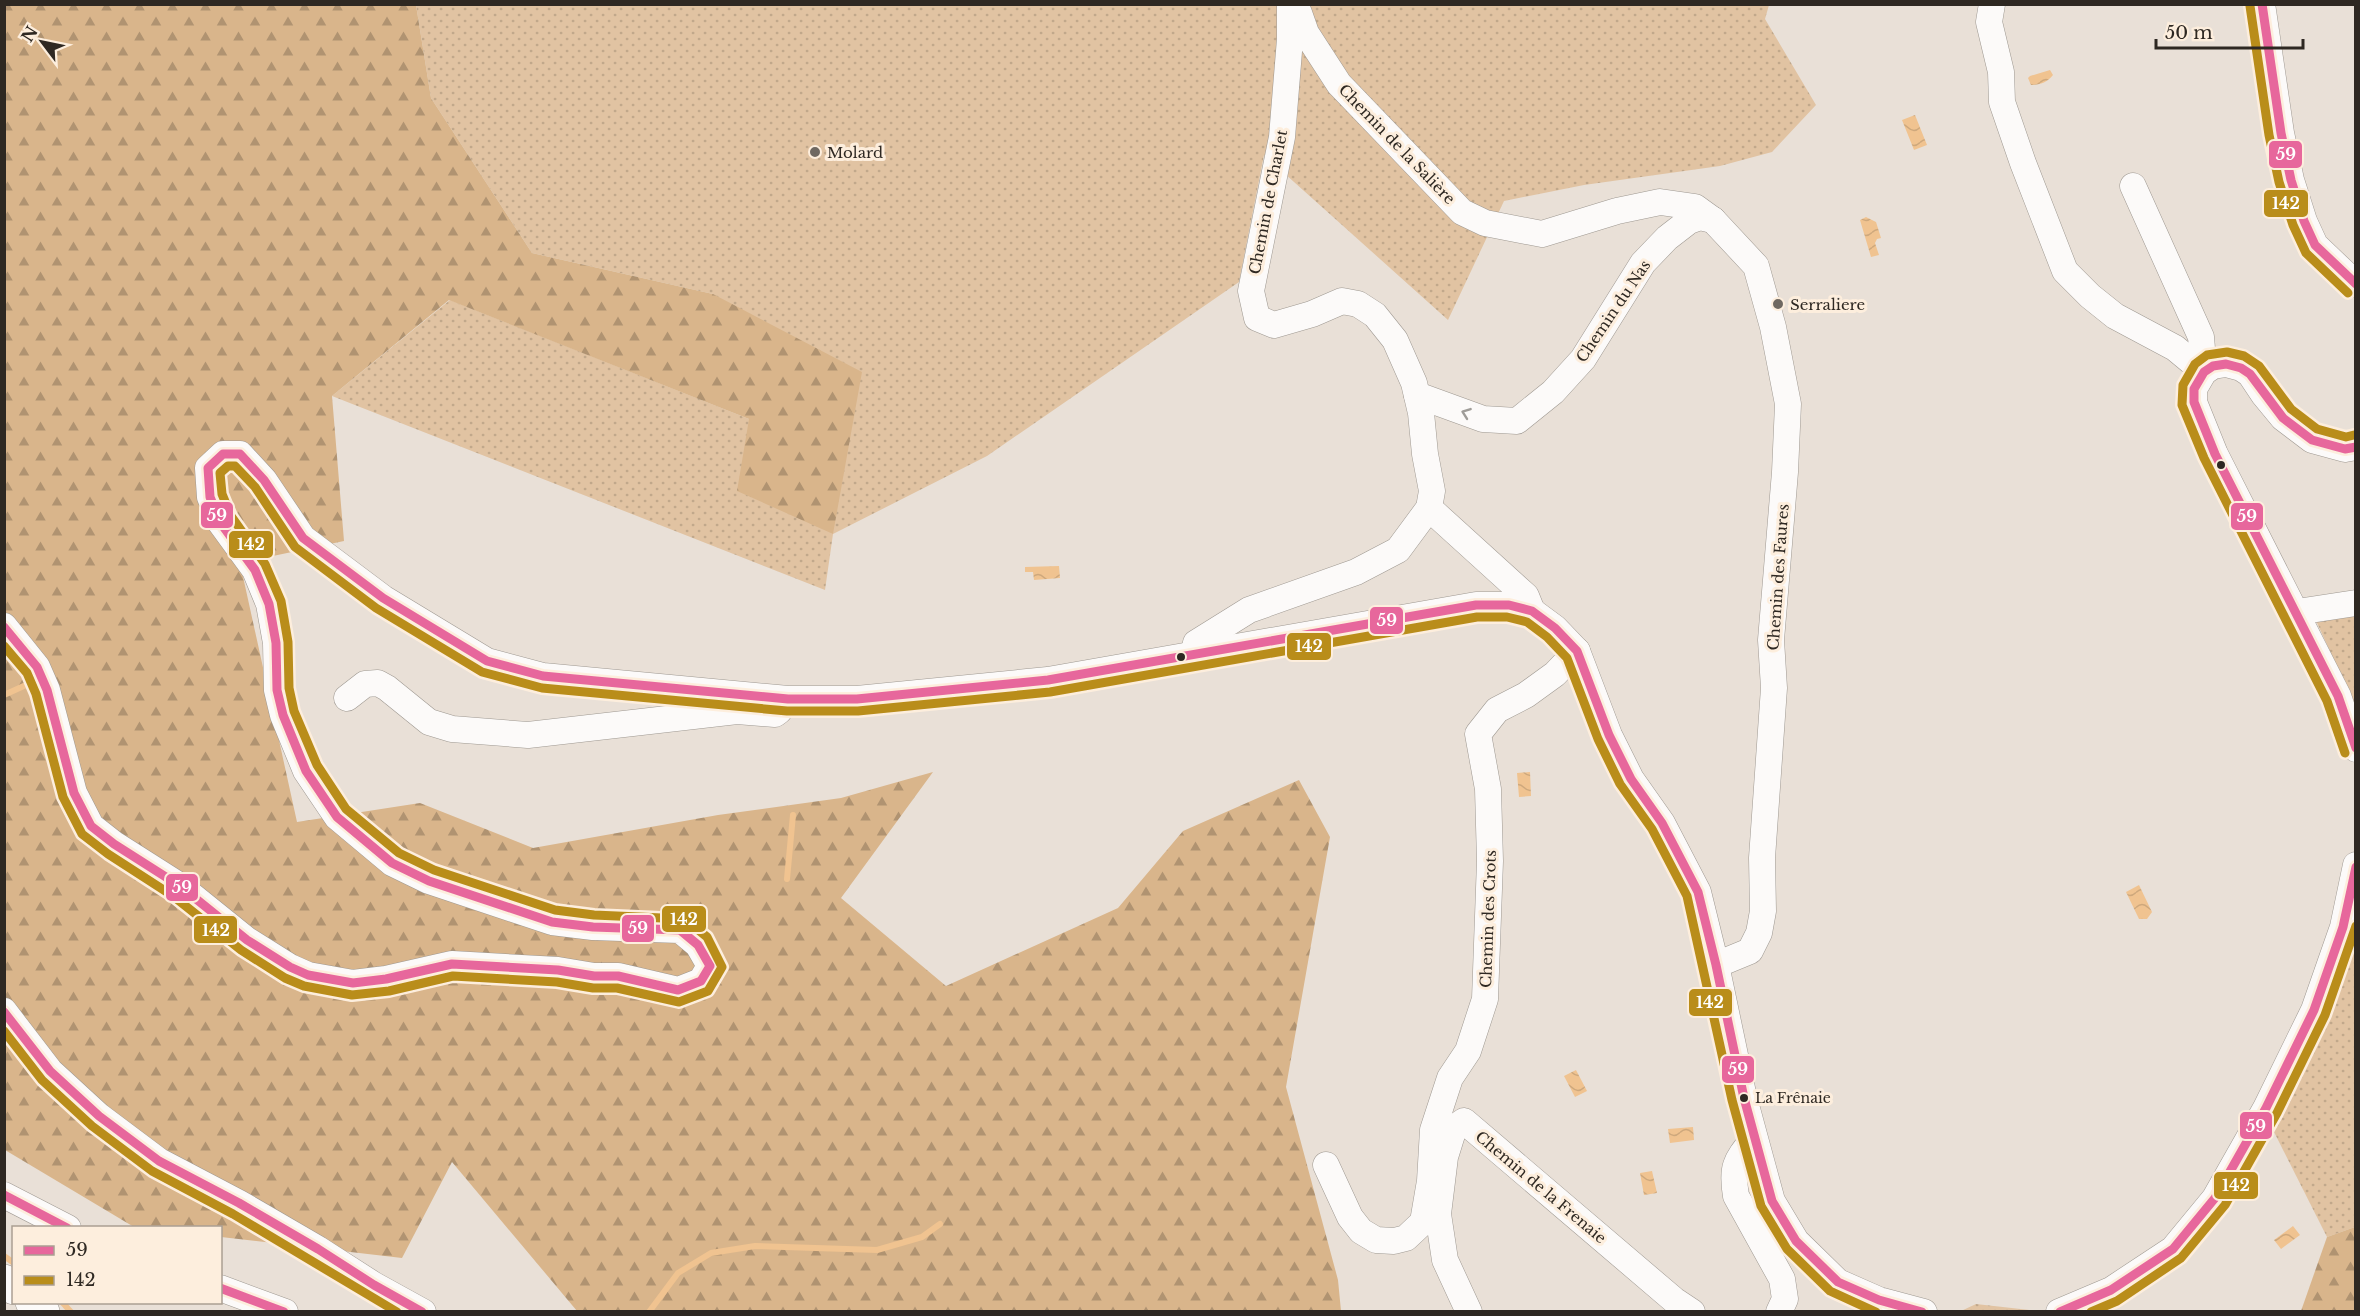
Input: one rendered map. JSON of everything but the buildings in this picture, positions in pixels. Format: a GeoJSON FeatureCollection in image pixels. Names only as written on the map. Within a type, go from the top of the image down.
{"type":"FeatureCollection","features":[{"type":"Feature","properties":{"kind":"main road"},"geometry":{"type":"LineString","coordinates":[[4,1306],[12,1311]]}},
{"type":"Feature","properties":{"kind":"street","name":"Chemin de la Salière"},"geometry":{"type":"LineString","coordinates":[[1291,4],[1299,13],[1306,33],[1339,84],[1462,212],[1485,223],[1542,234],[1617,211],[1660,202],[1695,207],[1713,220]]}},
{"type":"Feature","properties":{"kind":"street","name":"Chemin de Charlet"},"geometry":{"type":"LineString","coordinates":[[1291,4],[1282,137],[1251,291],[1257,318],[1274,325],[1312,314],[1342,301],[1358,304],[1375,315],[1395,340],[1414,383],[1432,490],[1429,508]]}},
{"type":"Feature","properties":{"kind":"street"},"geometry":{"type":"LineString","coordinates":[[1992,4],[1989,22],[2001,72],[2002,102],[2065,271],[2090,296],[2115,316],[2175,348],[2204,372]]}},
{"type":"Feature","properties":{"kind":"street"},"geometry":{"type":"LineString","coordinates":[[2262,4],[2281,133],[2291,180],[2315,245],[2355,284]]}},
{"type":"Feature","properties":{"kind":"street"},"geometry":{"type":"LineString","coordinates":[[2133,186],[2201,337],[2204,372]]}},
{"type":"Feature","properties":{"kind":"street","name":"Chemin du Nas"},"geometry":{"type":"LineString","coordinates":[[1417,395],[1483,419],[1517,422],[1553,392],[1583,359],[1643,263],[1667,238],[1689,221],[1700,217],[1713,220]]}},
{"type":"Feature","properties":{"kind":"street","name":"Chemin des Faures"},"geometry":{"type":"LineString","coordinates":[[1713,220],[1756,266],[1773,327],[1788,404],[1785,472],[1771,640],[1774,688],[1762,858],[1763,911],[1760,933],[1750,951],[1716,965]]}},
{"type":"Feature","properties":{"kind":"street"},"geometry":{"type":"LineString","coordinates":[[2355,447],[2345,449],[2312,440],[2283,417],[2250,374],[2241,368],[2226,364],[2213,366],[2204,372],[2194,389],[2194,402],[2209,440],[2338,696],[2355,749]]}},
{"type":"Feature","properties":{"kind":"street"},"geometry":{"type":"LineString","coordinates":[[4,626],[37,667],[47,690],[74,793],[91,826],[114,844],[180,886],[248,940],[290,968],[308,975],[352,983],[386,980],[452,964],[558,970],[594,976],[618,976],[678,990],[700,981],[710,966],[698,945],[680,930],[593,927],[552,922],[507,908],[475,895],[429,881],[392,863],[337,817],[306,771],[283,715],[277,690],[276,643],[268,604],[255,570],[220,522],[210,497],[208,468],[223,454],[240,454],[264,480],[303,538],[383,598],[487,661],[543,675],[788,699],[857,699],[986,688],[1048,680],[1476,605],[1509,605],[1532,611],[1556,628],[1576,651],[1609,735],[1631,779],[1662,823],[1698,892],[1754,1138],[1772,1201],[1796,1241],[1839,1282],[1879,1300],[1924,1311]]}},
{"type":"Feature","properties":{"kind":"street"},"geometry":{"type":"LineString","coordinates":[[1193,655],[1196,643],[1249,610],[1356,572],[1398,550],[1429,508],[1526,596],[1532,611]]}},
{"type":"Feature","properties":{"kind":"street"},"geometry":{"type":"LineString","coordinates":[[2296,612],[2355,603]]}},
{"type":"Feature","properties":{"kind":"street","name":"Chemin des Crots"},"geometry":{"type":"LineString","coordinates":[[1326,1165],[1350,1217],[1361,1231],[1376,1240],[1394,1242],[1406,1238],[1423,1222],[1430,1181],[1433,1130],[1450,1078],[1468,1051],[1485,999],[1490,837],[1488,789],[1478,734],[1497,710],[1526,695],[1555,674],[1576,651]]}},
{"type":"Feature","properties":{"kind":"street"},"geometry":{"type":"LineString","coordinates":[[347,698],[365,684],[378,683],[429,722],[452,729],[528,735],[737,711],[775,714],[785,706],[788,699]]}},
{"type":"Feature","properties":{"kind":"street"},"geometry":{"type":"LineString","coordinates":[[2059,1311],[2111,1290],[2173,1249],[2215,1198],[2266,1108],[2314,1010],[2343,927],[2355,865]]}},
{"type":"Feature","properties":{"kind":"street"},"geometry":{"type":"LineString","coordinates":[[4,1011],[50,1071],[99,1116],[159,1161],[238,1203],[318,1249],[374,1285],[423,1311]]}},
{"type":"Feature","properties":{"kind":"street","name":"Chemin de la Frenaie"},"geometry":{"type":"LineString","coordinates":[[1469,1311],[1445,1260],[1438,1214],[1445,1156],[1454,1128],[1464,1121],[1674,1300],[1692,1311]]}},
{"type":"Feature","properties":{"kind":"street"},"geometry":{"type":"LineString","coordinates":[[1754,1138],[1736,1162],[1734,1181],[1736,1196],[1782,1279],[1785,1299],[1779,1311]]}},
{"type":"Feature","properties":{"kind":"street"},"geometry":{"type":"LineString","coordinates":[[4,1196],[66,1226]]}},
{"type":"Feature","properties":{"kind":"street"},"geometry":{"type":"LineString","coordinates":[[222,1288],[285,1311]]}},
{"type":"Feature","properties":{"kind":"shaded area"},"geometry":{"type":"Polygon","coordinates":[[[416,5],[1769,5],[1765,19],[1816,105],[1772,152],[1720,166],[1584,185],[1504,201],[1448,320],[1264,155],[1239,282],[987,456],[833,534],[825,590],[332,396],[450,300],[749,419],[832,534],[713,294],[532,253],[431,98],[416,5]]]}},
{"type":"Feature","properties":{"kind":"shaded area"},"geometry":{"type":"Polygon","coordinates":[[[2355,610],[2355,706],[2313,614],[2355,610]]]}},
{"type":"Feature","properties":{"kind":"shaded area"},"geometry":{"type":"Polygon","coordinates":[[[2355,939],[2355,1227],[2327,1237],[2271,1126],[2355,939]]]}},
{"type":"Feature","properties":{"kind":"shaded area"},"geometry":{"type":"Polygon","coordinates":[[[1976,1304],[2038,1311],[1961,1311],[1976,1304]]]}},
{"type":"Feature","properties":{"kind":"green space"},"geometry":{"type":"Polygon","coordinates":[[[5,5],[416,5],[431,98],[532,253],[713,294],[862,372],[833,534],[737,491],[749,419],[449,300],[332,396],[344,541],[240,563],[297,822],[420,803],[533,848],[718,815],[841,798],[933,772],[841,898],[946,986],[1118,908],[1183,831],[1299,780],[1330,837],[1286,1087],[1338,1280],[1341,1311],[577,1311],[452,1162],[402,1258],[222,1237],[222,1226],[132,1226],[5,1150],[5,5]]]}},
{"type":"Feature","properties":{"kind":"green space"},"geometry":{"type":"Polygon","coordinates":[[[2355,1227],[2355,1311],[2301,1311],[2327,1237],[2355,1227]]]}},
{"type":"Feature","properties":{"kind":"water"},"geometry":{"type":"Polygon","coordinates":[[[2050,70],[2053,75],[2049,80],[2031,85],[2028,78],[2030,76],[2050,70]]]}},
{"type":"Feature","properties":{"kind":"water"},"geometry":{"type":"Polygon","coordinates":[[[1915,115],[1927,145],[1914,150],[1902,120],[1915,115]]]}},
{"type":"Feature","properties":{"kind":"water"},"geometry":{"type":"Polygon","coordinates":[[[1866,217],[1876,222],[1881,238],[1875,243],[1879,255],[1871,257],[1860,220],[1866,217]]]}},
{"type":"Feature","properties":{"kind":"water"},"geometry":{"type":"Polygon","coordinates":[[[1059,566],[1060,578],[1034,580],[1033,572],[1025,572],[1025,567],[1059,566]]]}},
{"type":"Feature","properties":{"kind":"water"},"geometry":{"type":"Polygon","coordinates":[[[1530,772],[1531,796],[1519,797],[1517,773],[1530,772]]]}},
{"type":"Feature","properties":{"kind":"water"},"geometry":{"type":"Polygon","coordinates":[[[2139,885],[2152,912],[2147,919],[2139,919],[2126,892],[2139,885]]]}},
{"type":"Feature","properties":{"kind":"water"},"geometry":{"type":"Polygon","coordinates":[[[1576,1070],[1587,1091],[1575,1097],[1564,1076],[1576,1070]]]}},
{"type":"Feature","properties":{"kind":"water"},"geometry":{"type":"Polygon","coordinates":[[[1693,1127],[1694,1140],[1670,1143],[1668,1129],[1693,1127]]]}},
{"type":"Feature","properties":{"kind":"water"},"geometry":{"type":"Polygon","coordinates":[[[1652,1171],[1657,1193],[1644,1195],[1640,1173],[1652,1171]]]}},
{"type":"Feature","properties":{"kind":"water"},"geometry":{"type":"Polygon","coordinates":[[[2293,1226],[2300,1235],[2281,1249],[2274,1240],[2293,1226]]]}},
{"type":"Feature","properties":{"kind":"waterway"},"geometry":{"type":"LineString","coordinates":[[4,695],[37,680]]}},
{"type":"Feature","properties":{"kind":"waterway"},"geometry":{"type":"LineString","coordinates":[[787,879],[793,815]]}},
{"type":"Feature","properties":{"kind":"waterway"},"geometry":{"type":"LineString","coordinates":[[649,1312],[678,1273],[711,1253],[755,1246],[877,1250],[922,1237],[940,1224]]}},
{"type":"Feature","properties":{"kind":"waterway"},"geometry":{"type":"LineString","coordinates":[[4,1256],[12,1262]]}},
{"type":"Feature","properties":{"kind":"waterway"},"geometry":{"type":"LineString","coordinates":[[64,1304],[71,1312]]}},
{"type":"Feature","properties":{"kind":"transit line","name":"59"},"geometry":{"type":"LineString","coordinates":[[2262,4],[2281,133],[2291,180],[2304,221],[2315,245],[2356,284]]}},
{"type":"Feature","properties":{"kind":"transit line","name":"142"},"geometry":{"type":"LineString","coordinates":[[2250,6],[2269,135],[2279,182],[2293,225],[2306,253],[2348,293]]}},
{"type":"Feature","properties":{"kind":"transit line","name":"142"},"geometry":{"type":"LineString","coordinates":[[2345,753],[2327,701],[2204,458],[2182,405],[2183,385],[2195,364],[2207,355],[2227,352],[2244,356],[2259,366],[2291,409],[2317,429],[2346,437],[2354,435]]}},
{"type":"Feature","properties":{"kind":"transit line","name":"59"},"geometry":{"type":"LineString","coordinates":[[2356,447],[2345,449],[2312,440],[2283,418],[2250,374],[2241,368],[2226,364],[2213,366],[2204,372],[2194,389],[2194,402],[2215,454],[2338,696],[2356,748]]}},
{"type":"Feature","properties":{"kind":"transit line","name":"59"},"geometry":{"type":"LineString","coordinates":[[4,627],[37,667],[47,690],[74,793],[91,826],[114,844],[180,886],[247,940],[290,967],[308,975],[353,983],[386,979],[452,964],[558,970],[594,976],[618,976],[678,990],[701,981],[710,966],[698,945],[680,930],[593,927],[552,922],[429,881],[392,863],[337,817],[306,771],[283,715],[277,690],[276,643],[269,604],[255,570],[220,522],[210,497],[208,468],[223,454],[240,454],[264,480],[303,538],[383,598],[487,661],[543,676],[788,699],[857,699],[1048,680],[1476,605],[1509,605],[1532,611],[1555,628],[1577,651],[1609,735],[1631,779],[1662,823],[1698,892],[1744,1098],[1772,1201],[1796,1241],[1838,1282],[1879,1300],[1922,1312]]}},
{"type":"Feature","properties":{"kind":"transit line","name":"142"},"geometry":{"type":"LineString","coordinates":[[4,646],[27,673],[36,694],[63,797],[82,834],[108,854],[173,896],[241,950],[285,978],[304,986],[352,995],[389,991],[453,976],[617,988],[679,1002],[708,991],[722,967],[707,937],[685,919],[594,915],[555,910],[434,870],[399,853],[346,809],[317,765],[294,711],[289,688],[288,642],[281,601],[265,564],[231,516],[222,494],[220,473],[228,466],[235,466],[255,487],[295,547],[376,608],[482,672],[542,688],[787,711],[858,711],[1050,692],[1477,617],[1507,617],[1527,622],[1547,637],[1567,658],[1598,739],[1620,784],[1652,829],[1687,896],[1732,1100],[1761,1206],[1787,1249],[1830,1291],[1876,1312]]}},
{"type":"Feature","properties":{"kind":"transit line","name":"59"},"geometry":{"type":"LineString","coordinates":[[2060,1312],[2111,1290],[2173,1249],[2215,1198],[2266,1108],[2314,1010],[2343,927],[2356,867]]}},
{"type":"Feature","properties":{"kind":"transit line","name":"142"},"geometry":{"type":"LineString","coordinates":[[2091,1312],[2117,1301],[2181,1258],[2225,1205],[2277,1113],[2325,1015],[2356,926]]}},
{"type":"Feature","properties":{"kind":"transit line","name":"59"},"geometry":{"type":"LineString","coordinates":[[4,1012],[50,1071],[99,1116],[159,1161],[239,1203],[422,1312]]}},
{"type":"Feature","properties":{"kind":"transit line","name":"142"},"geometry":{"type":"LineString","coordinates":[[4,1031],[42,1080],[92,1126],[152,1171],[233,1214],[397,1312]]}},
{"type":"Feature","properties":{"kind":"transit line","name":"59"},"geometry":{"type":"LineString","coordinates":[[4,1195],[63,1226]]}},
{"type":"Feature","properties":{"kind":"transit line","name":"59"},"geometry":{"type":"LineString","coordinates":[[222,1289],[284,1312]]}},
{"type":"Feature","properties":{"kind":"place","name":"Molard"},"geometry":{"type":"Point","coordinates":[815,152]}},
{"type":"Feature","properties":{"kind":"place","name":"Serraliere"},"geometry":{"type":"Point","coordinates":[1778,304]}},
{"type":"Feature","properties":{"kind":"place","name":"La Frênaie"},"geometry":{"type":"Point","coordinates":[1744,1098]}}]}
